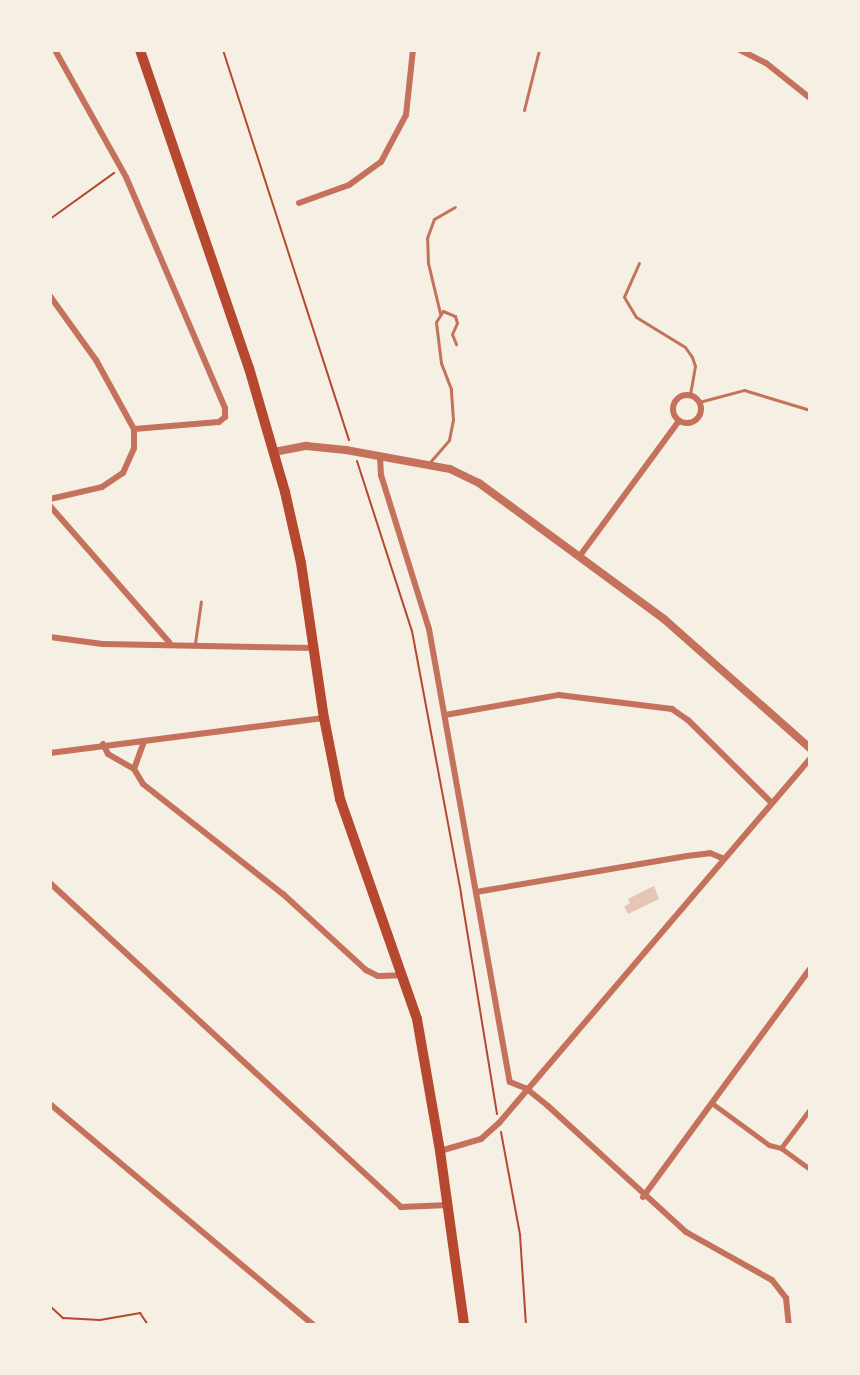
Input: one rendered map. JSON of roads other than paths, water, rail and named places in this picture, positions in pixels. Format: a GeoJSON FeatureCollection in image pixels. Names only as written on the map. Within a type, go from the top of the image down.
{"type":"FeatureCollection","features":[{"type":"Feature","properties":{"kind":"main road"},"geometry":{"type":"LineString","coordinates":[[140,50],[249,368],[274,452],[301,563],[324,718],[349,827],[417,1019],[440,1151],[464,1325]]}},
{"type":"Feature","properties":{"kind":"street"},"geometry":{"type":"LineString","coordinates":[[55,50],[121,167],[223,398],[225,417],[219,422],[134,429]]}},
{"type":"Feature","properties":{"kind":"street"},"geometry":{"type":"LineString","coordinates":[[299,203],[349,185],[381,162],[406,115],[413,50]]}},
{"type":"Feature","properties":{"kind":"street"},"geometry":{"type":"LineString","coordinates":[[740,50],[766,63],[810,98]]}},
{"type":"Feature","properties":{"kind":"street"},"geometry":{"type":"LineString","coordinates":[[50,296],[96,360],[134,429],[134,448],[123,473],[102,487],[50,499]]}},
{"type":"Feature","properties":{"kind":"street"},"geometry":{"type":"LineString","coordinates":[[579,557],[679,421],[676,402],[690,395],[699,402],[701,409],[697,419],[689,423],[679,421]]}},
{"type":"Feature","properties":{"kind":"street"},"geometry":{"type":"LineString","coordinates":[[274,452],[306,446],[353,451],[450,469],[479,483],[664,619],[810,748]]}},
{"type":"Feature","properties":{"kind":"street"},"geometry":{"type":"LineString","coordinates":[[380,457],[381,475],[429,629],[510,1082],[527,1089],[643,1197],[686,1232],[772,1280],[786,1298],[789,1325]]}},
{"type":"Feature","properties":{"kind":"street"},"geometry":{"type":"LineString","coordinates":[[50,506],[169,642]]}},
{"type":"Feature","properties":{"kind":"street"},"geometry":{"type":"LineString","coordinates":[[50,637],[103,644],[169,642],[313,648]]}},
{"type":"Feature","properties":{"kind":"street"},"geometry":{"type":"LineString","coordinates":[[445,715],[559,695],[672,709],[688,720],[771,802]]}},
{"type":"Feature","properties":{"kind":"street"},"geometry":{"type":"LineString","coordinates":[[50,753],[324,718]]}},
{"type":"Feature","properties":{"kind":"street"},"geometry":{"type":"LineString","coordinates":[[134,769],[144,741]]}},
{"type":"Feature","properties":{"kind":"street"},"geometry":{"type":"LineString","coordinates":[[103,744],[108,754],[134,769],[143,784],[283,894],[366,970],[378,976],[403,975]]}},
{"type":"Feature","properties":{"kind":"street"},"geometry":{"type":"LineString","coordinates":[[440,1151],[481,1139],[499,1123],[722,858],[810,759]]}},
{"type":"Feature","properties":{"kind":"street"},"geometry":{"type":"LineString","coordinates":[[476,892],[687,856],[710,853],[722,858]]}},
{"type":"Feature","properties":{"kind":"street"},"geometry":{"type":"LineString","coordinates":[[50,883],[401,1207],[448,1205]]}},
{"type":"Feature","properties":{"kind":"street"},"geometry":{"type":"LineString","coordinates":[[643,1197],[810,970]]}},
{"type":"Feature","properties":{"kind":"street"},"geometry":{"type":"LineString","coordinates":[[50,1104],[313,1325]]}},
{"type":"Feature","properties":{"kind":"street"},"geometry":{"type":"LineString","coordinates":[[713,1104],[769,1145],[781,1148],[810,1169]]}},
{"type":"Feature","properties":{"kind":"street"},"geometry":{"type":"LineString","coordinates":[[781,1148],[810,1109]]}},
{"type":"Feature","properties":{"kind":"lane"},"geometry":{"type":"LineString","coordinates":[[524,110],[539,50]]}},
{"type":"Feature","properties":{"kind":"lane"},"geometry":{"type":"LineString","coordinates":[[428,465],[449,440],[453,420],[451,389],[439,350],[436,322],[440,313],[428,263],[427,238],[434,219],[455,207]]}},
{"type":"Feature","properties":{"kind":"lane"},"geometry":{"type":"LineString","coordinates":[[639,263],[624,297],[636,317],[685,347],[692,357],[695,366],[690,395]]}},
{"type":"Feature","properties":{"kind":"lane"},"geometry":{"type":"LineString","coordinates":[[440,313],[449,312],[455,316],[457,323],[452,334],[456,344]]}},
{"type":"Feature","properties":{"kind":"lane"},"geometry":{"type":"LineString","coordinates":[[699,402],[744,390],[810,410]]}},
{"type":"Feature","properties":{"kind":"lane"},"geometry":{"type":"LineString","coordinates":[[195,643],[201,601]]}}]}
